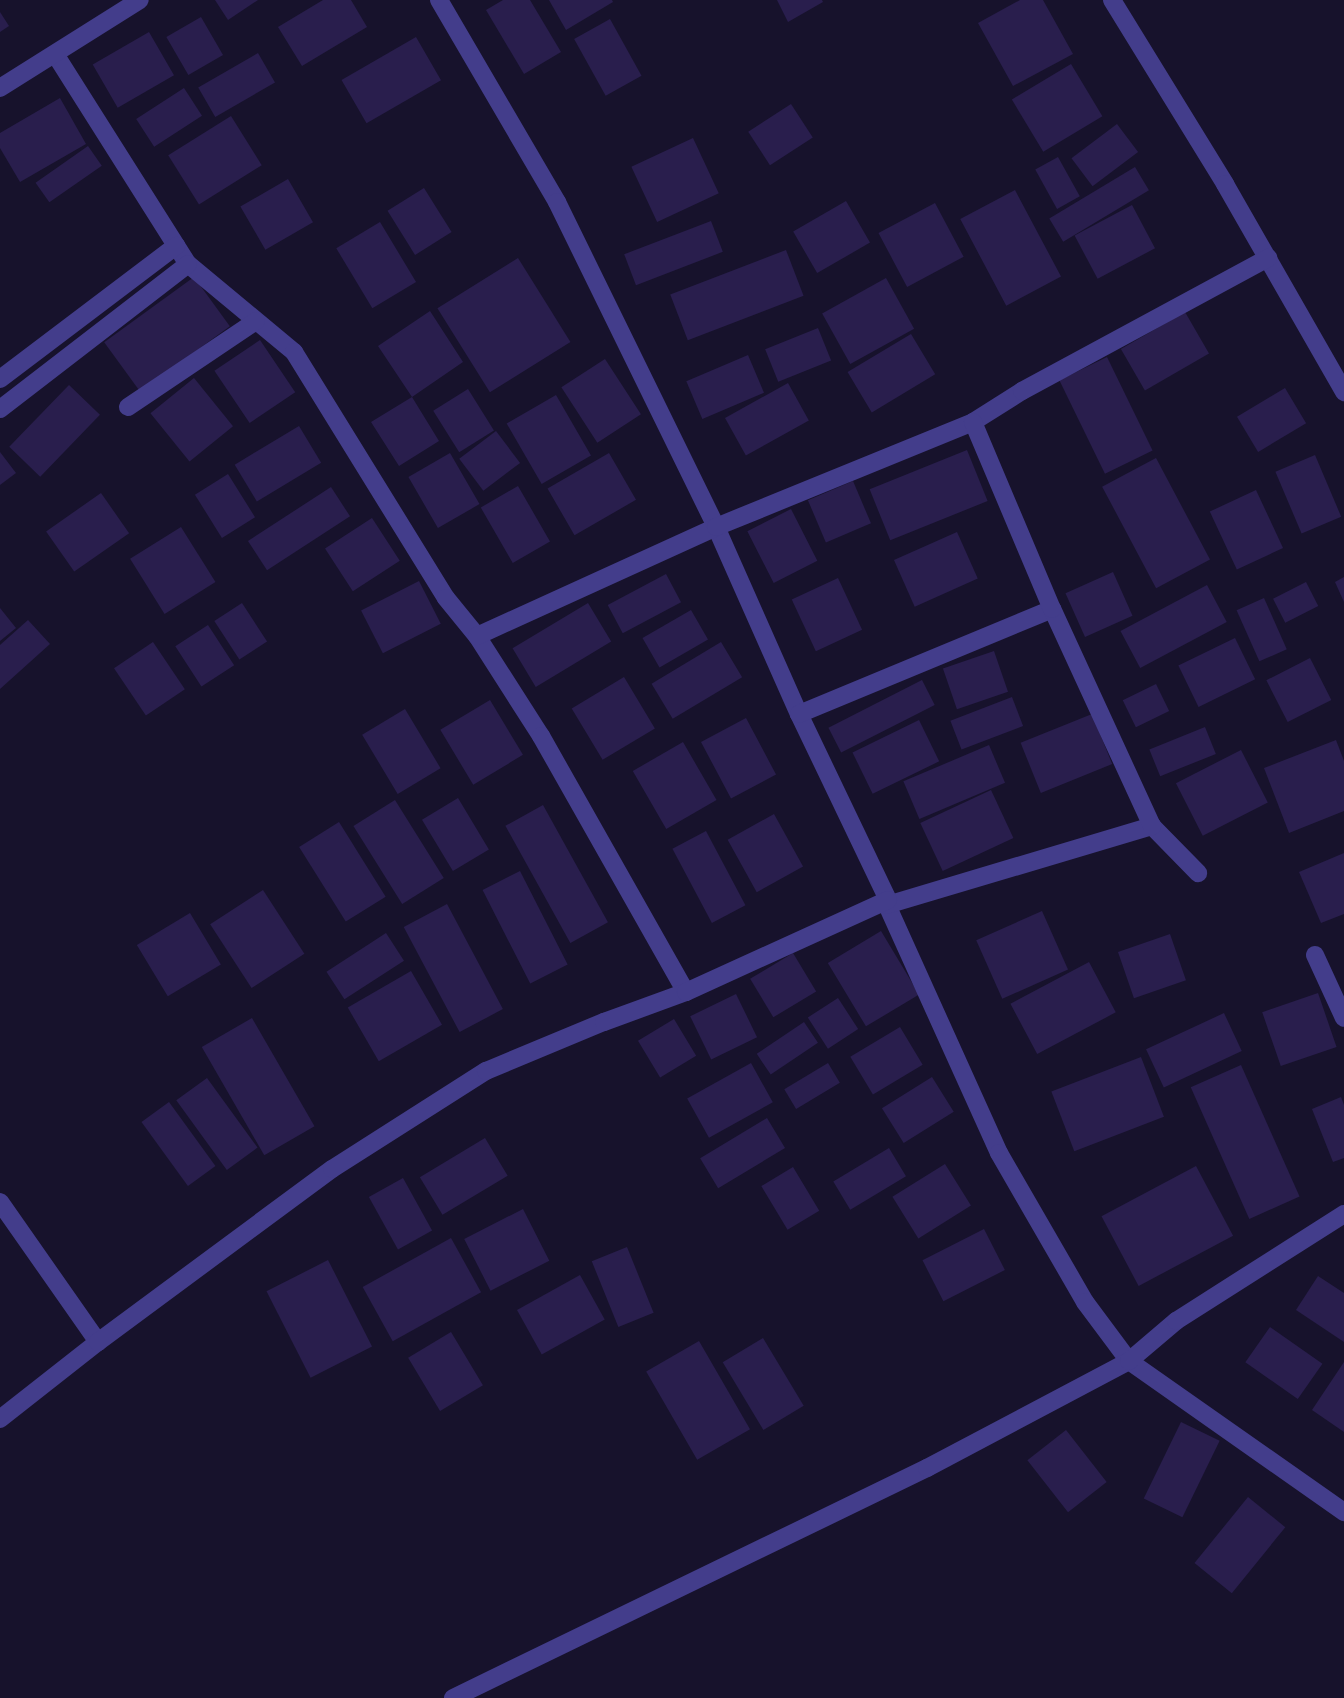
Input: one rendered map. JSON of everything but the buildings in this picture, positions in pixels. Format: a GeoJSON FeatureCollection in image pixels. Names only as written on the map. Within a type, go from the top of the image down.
{"type":"FeatureCollection","features":[{"type":"Feature","properties":{"kind":"street"},"geometry":{"type":"LineString","coordinates":[[0,88],[140,0]]}},
{"type":"Feature","properties":{"kind":"street"},"geometry":{"type":"LineString","coordinates":[[439,0],[557,202],[716,527],[799,713],[888,902],[999,1153],[1085,1302],[1129,1361],[1344,1512]]}},
{"type":"Feature","properties":{"kind":"street"},"geometry":{"type":"LineString","coordinates":[[1112,0],[1268,258],[1344,392]]}},
{"type":"Feature","properties":{"kind":"street"},"geometry":{"type":"LineString","coordinates":[[55,54],[188,264],[294,352],[446,598],[477,636],[541,736],[686,992]]}},
{"type":"Feature","properties":{"kind":"street"},"geometry":{"type":"LineString","coordinates":[[0,379],[176,246]]}},
{"type":"Feature","properties":{"kind":"street"},"geometry":{"type":"LineString","coordinates":[[477,636],[716,527],[973,422],[1022,391],[1268,258]]}},
{"type":"Feature","properties":{"kind":"street"},"geometry":{"type":"LineString","coordinates":[[0,409],[188,264]]}},
{"type":"Feature","properties":{"kind":"street"},"geometry":{"type":"LineString","coordinates":[[128,407],[256,321]]}},
{"type":"Feature","properties":{"kind":"street"},"geometry":{"type":"LineString","coordinates":[[973,422],[1052,609],[1152,826],[1198,873]]}},
{"type":"Feature","properties":{"kind":"street"},"geometry":{"type":"LineString","coordinates":[[799,713],[1052,609]]}},
{"type":"Feature","properties":{"kind":"street"},"geometry":{"type":"LineString","coordinates":[[0,1419],[98,1342],[332,1169],[486,1072],[604,1022],[686,992],[888,902],[1152,826]]}},
{"type":"Feature","properties":{"kind":"street"},"geometry":{"type":"LineString","coordinates":[[1315,955],[1344,1018]]}},
{"type":"Feature","properties":{"kind":"street"},"geometry":{"type":"LineString","coordinates":[[0,1202],[98,1342]]}},
{"type":"Feature","properties":{"kind":"street"},"geometry":{"type":"LineString","coordinates":[[453,1698],[927,1468],[1129,1361],[1176,1321],[1344,1214]]}}]}
